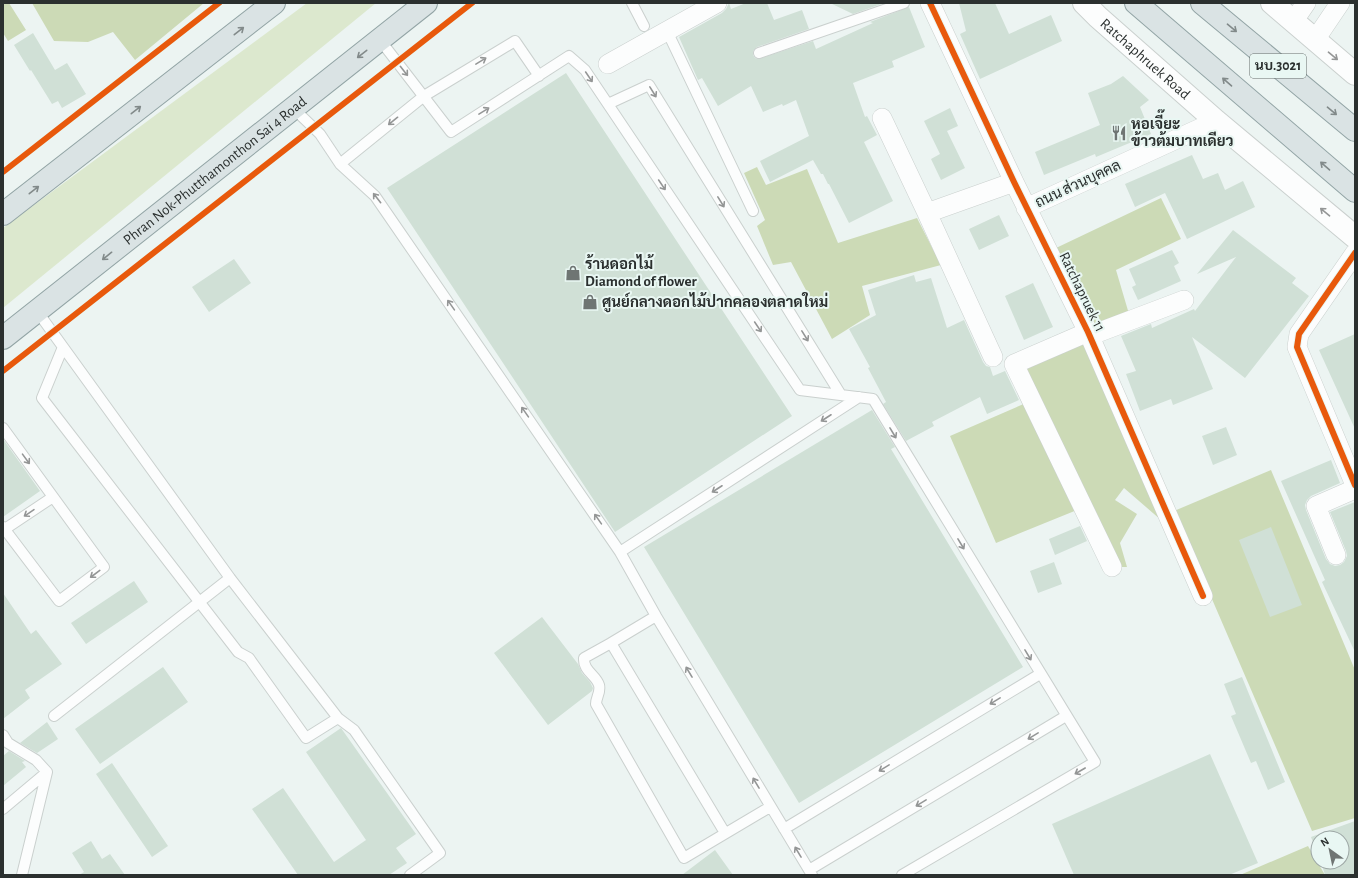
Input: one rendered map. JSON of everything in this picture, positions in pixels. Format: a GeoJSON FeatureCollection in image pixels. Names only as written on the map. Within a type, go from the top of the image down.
{"type":"FeatureCollection","features":[{"type":"Feature","properties":{"kind":"main road"},"geometry":{"type":"LineString","coordinates":[[3,214],[274,3]]}},
{"type":"Feature","properties":{"kind":"main road","name":"Phran Nok-Phutthamonthon Sai 4 Road"},"geometry":{"type":"LineString","coordinates":[[3,338],[426,3]]}},
{"type":"Feature","properties":{"kind":"main road","name":"Ratchaphruek Road"},"geometry":{"type":"LineString","coordinates":[[1084,3],[1216,121],[1355,237]]}},
{"type":"Feature","properties":{"kind":"main road","name":"นบ.3021"},"geometry":{"type":"LineString","coordinates":[[1136,3],[1355,191]]}},
{"type":"Feature","properties":{"kind":"main road","name":"นบ.3021"},"geometry":{"type":"LineString","coordinates":[[1202,3],[1355,130]]}},
{"type":"Feature","properties":{"kind":"main road","name":"นบ.3021"},"geometry":{"type":"LineString","coordinates":[[1272,3],[1355,74]]}},
{"type":"Feature","properties":{"kind":"street"},"geometry":{"type":"LineString","coordinates":[[608,64],[717,3]]}},
{"type":"Feature","properties":{"kind":"street","name":"Ratchapruek 11"},"geometry":{"type":"LineString","coordinates":[[930,3],[1026,208],[1088,334],[1203,596]]}},
{"type":"Feature","properties":{"kind":"street"},"geometry":{"type":"LineString","coordinates":[[1293,22],[1306,3]]}},
{"type":"Feature","properties":{"kind":"street"},"geometry":{"type":"LineString","coordinates":[[1315,40],[1340,3]]}},
{"type":"Feature","properties":{"kind":"street"},"geometry":{"type":"LineString","coordinates":[[882,118],[993,357]]}},
{"type":"Feature","properties":{"kind":"street","name":"ถนน ส่วนบุคคล"},"geometry":{"type":"LineString","coordinates":[[1026,208],[1216,121]]}},
{"type":"Feature","properties":{"kind":"street"},"geometry":{"type":"LineString","coordinates":[[927,213],[1014,182]]}},
{"type":"Feature","properties":{"kind":"street"},"geometry":{"type":"LineString","coordinates":[[1355,253],[1299,334],[1296,347],[1355,485]]}},
{"type":"Feature","properties":{"kind":"street"},"geometry":{"type":"LineString","coordinates":[[1112,567],[1014,364],[1088,334],[1184,300]]}},
{"type":"Feature","properties":{"kind":"street"},"geometry":{"type":"LineString","coordinates":[[1336,555],[1316,506],[1355,489]]}},
{"type":"Feature","properties":{"kind":"lane"},"geometry":{"type":"LineString","coordinates":[[632,3],[644,26]]}},
{"type":"Feature","properties":{"kind":"lane"},"geometry":{"type":"LineString","coordinates":[[759,53],[904,3]]}},
{"type":"Feature","properties":{"kind":"lane"},"geometry":{"type":"LineString","coordinates":[[667,31],[753,211]]}},
{"type":"Feature","properties":{"kind":"lane"},"geometry":{"type":"LineString","coordinates":[[380,40],[451,132],[569,56],[585,70],[800,390],[873,399],[1095,762],[902,875]]}},
{"type":"Feature","properties":{"kind":"lane"},"geometry":{"type":"LineString","coordinates":[[340,164],[424,96],[515,41],[539,76]]}},
{"type":"Feature","properties":{"kind":"lane"},"geometry":{"type":"LineString","coordinates":[[608,104],[648,85],[841,395]]}},
{"type":"Feature","properties":{"kind":"lane"},"geometry":{"type":"LineString","coordinates":[[293,108],[320,134],[340,164],[376,196],[620,552],[656,616],[810,873],[1066,716]]}},
{"type":"Feature","properties":{"kind":"lane"},"geometry":{"type":"LineString","coordinates":[[37,311],[230,578],[338,718],[354,730],[440,853],[410,875]]}},
{"type":"Feature","properties":{"kind":"lane"},"geometry":{"type":"LineString","coordinates":[[63,347],[42,398],[238,652],[249,658],[306,738],[338,718]]}},
{"type":"Feature","properties":{"kind":"lane"},"geometry":{"type":"LineString","coordinates":[[620,552],[859,397]]}},
{"type":"Feature","properties":{"kind":"lane"},"geometry":{"type":"LineString","coordinates":[[3,428],[104,567],[59,601],[4,528],[53,497]]}},
{"type":"Feature","properties":{"kind":"lane"},"geometry":{"type":"LineString","coordinates":[[54,716],[230,578]]}},
{"type":"Feature","properties":{"kind":"lane"},"geometry":{"type":"LineString","coordinates":[[656,616],[584,658],[584,664],[599,684],[600,691],[596,698],[596,704],[684,858],[770,807]]}},
{"type":"Feature","properties":{"kind":"lane"},"geometry":{"type":"LineString","coordinates":[[611,643],[725,833]]}},
{"type":"Feature","properties":{"kind":"lane"},"geometry":{"type":"LineString","coordinates":[[784,829],[1040,674]]}},
{"type":"Feature","properties":{"kind":"lane"},"geometry":{"type":"LineString","coordinates":[[3,735],[8,743],[36,760],[47,772]]}},
{"type":"Feature","properties":{"kind":"lane"},"geometry":{"type":"LineString","coordinates":[[3,809],[47,772]]}},
{"type":"Feature","properties":{"kind":"lane"},"geometry":{"type":"LineString","coordinates":[[22,875],[47,772]]}},
{"type":"Feature","properties":{"kind":"green space"},"geometry":{"type":"Polygon","coordinates":[[[3,3],[9,3],[26,30],[8,41],[3,33],[3,3]]]}},
{"type":"Feature","properties":{"kind":"green space"},"geometry":{"type":"Polygon","coordinates":[[[32,3],[204,3],[135,60],[113,32],[88,42],[54,41],[32,3]]]}},
{"type":"Feature","properties":{"kind":"green space"},"geometry":{"type":"Polygon","coordinates":[[[307,3],[376,3],[3,308],[3,228],[307,3]]]}},
{"type":"Feature","properties":{"kind":"green space"},"geometry":{"type":"Polygon","coordinates":[[[757,167],[766,185],[807,169],[838,243],[917,218],[941,265],[862,286],[870,315],[832,339],[791,262],[773,265],[757,226],[765,220],[744,173],[757,167]]]}},
{"type":"Feature","properties":{"kind":"green space"},"geometry":{"type":"Polygon","coordinates":[[[1161,198],[1181,239],[1116,270],[1129,314],[1094,325],[1056,248],[1161,198]]]}},
{"type":"Feature","properties":{"kind":"green space"},"geometry":{"type":"Polygon","coordinates":[[[1083,341],[1161,520],[1124,488],[1115,500],[1137,514],[1120,543],[1127,567],[1112,567],[1024,369],[1083,341]]]}},
{"type":"Feature","properties":{"kind":"green space"},"geometry":{"type":"Polygon","coordinates":[[[1026,403],[1077,510],[996,543],[950,436],[1026,403]]]}},
{"type":"Feature","properties":{"kind":"green space"},"geometry":{"type":"Polygon","coordinates":[[[1271,470],[1355,670],[1355,818],[1312,830],[1174,511],[1271,470]]]}},
{"type":"Feature","properties":{"kind":"green space"},"geometry":{"type":"Polygon","coordinates":[[[1308,846],[1310,849],[1310,870],[1322,870],[1325,875],[1240,875],[1308,846]]]}},
{"type":"Feature","properties":{"kind":"building"},"geometry":{"type":"Polygon","coordinates":[[[729,3],[731,9],[746,3],[767,3],[774,20],[802,10],[809,29],[757,47],[753,51],[753,55],[758,59],[813,41],[816,49],[873,23],[870,22],[909,7],[925,47],[892,61],[894,67],[853,83],[865,117],[867,116],[877,135],[864,142],[893,201],[849,223],[829,184],[813,160],[770,182],[760,161],[809,136],[796,100],[763,112],[751,86],[718,106],[702,78],[698,80],[679,37],[722,13],[729,3]]]}},
{"type":"Feature","properties":{"kind":"building"},"geometry":{"type":"Polygon","coordinates":[[[830,3],[884,3],[853,14],[830,3]]]}},
{"type":"Feature","properties":{"kind":"building"},"geometry":{"type":"Polygon","coordinates":[[[959,3],[995,3],[1009,34],[1051,15],[1062,41],[980,79],[960,34],[966,31],[959,3]]]}},
{"type":"Feature","properties":{"kind":"building"},"geometry":{"type":"Polygon","coordinates":[[[33,33],[55,70],[67,63],[86,94],[62,108],[58,101],[52,104],[14,45],[33,33]]]}},
{"type":"Feature","properties":{"kind":"building","name":"ศูนย์กลางดอกไม้ปากคลองตลาดใหม่"},"geometry":{"type":"Polygon","coordinates":[[[566,73],[792,416],[615,532],[387,188],[566,73]]]}},
{"type":"Feature","properties":{"kind":"building"},"geometry":{"type":"Polygon","coordinates":[[[1123,76],[1149,100],[1140,107],[1151,134],[1096,157],[1095,154],[1044,175],[1035,152],[1100,125],[1088,93],[1111,84],[1123,76]]]}},
{"type":"Feature","properties":{"kind":"building"},"geometry":{"type":"Polygon","coordinates":[[[950,108],[958,126],[947,131],[965,168],[941,180],[931,159],[940,154],[924,121],[950,108]]]}},
{"type":"Feature","properties":{"kind":"building"},"geometry":{"type":"Polygon","coordinates":[[[1192,155],[1203,179],[1218,173],[1225,190],[1243,181],[1255,207],[1187,239],[1165,193],[1135,207],[1125,184],[1192,155]]]}},
{"type":"Feature","properties":{"kind":"building"},"geometry":{"type":"Polygon","coordinates":[[[999,215],[1009,236],[979,250],[969,229],[999,215]]]}},
{"type":"Feature","properties":{"kind":"building"},"geometry":{"type":"Polygon","coordinates":[[[1233,230],[1296,278],[1292,283],[1309,296],[1245,378],[1192,337],[1213,389],[1173,405],[1171,399],[1140,411],[1126,374],[1136,371],[1121,336],[1151,324],[1152,328],[1194,309],[1195,311],[1236,257],[1197,274],[1233,230]]]}},
{"type":"Feature","properties":{"kind":"building"},"geometry":{"type":"Polygon","coordinates":[[[1172,250],[1179,263],[1174,266],[1181,281],[1138,300],[1132,287],[1136,285],[1129,269],[1172,250]]]}},
{"type":"Feature","properties":{"kind":"building"},"geometry":{"type":"Polygon","coordinates":[[[234,259],[251,283],[209,312],[192,287],[234,259]]]}},
{"type":"Feature","properties":{"kind":"building"},"geometry":{"type":"Polygon","coordinates":[[[914,275],[916,282],[931,278],[947,328],[964,320],[983,362],[986,366],[990,367],[993,376],[1005,371],[1019,400],[987,414],[980,397],[932,422],[934,426],[906,441],[883,404],[886,402],[868,368],[870,367],[849,329],[876,315],[868,290],[914,275]]]}},
{"type":"Feature","properties":{"kind":"building"},"geometry":{"type":"Polygon","coordinates":[[[1033,283],[1053,327],[1024,340],[1005,296],[1033,283]]]}},
{"type":"Feature","properties":{"kind":"building"},"geometry":{"type":"Polygon","coordinates":[[[1355,334],[1355,429],[1319,350],[1355,334]]]}},
{"type":"Feature","properties":{"kind":"building"},"geometry":{"type":"Polygon","coordinates":[[[872,410],[895,447],[891,449],[1023,667],[799,803],[644,547],[872,410]]]}},
{"type":"Feature","properties":{"kind":"building"},"geometry":{"type":"Polygon","coordinates":[[[1226,427],[1237,455],[1213,465],[1202,436],[1226,427]]]}},
{"type":"Feature","properties":{"kind":"building"},"geometry":{"type":"Polygon","coordinates":[[[3,439],[40,491],[3,517],[3,439]]]}},
{"type":"Feature","properties":{"kind":"building"},"geometry":{"type":"Polygon","coordinates":[[[1331,460],[1340,483],[1311,496],[1305,505],[1326,559],[1330,564],[1335,566],[1344,562],[1347,556],[1330,512],[1355,502],[1355,652],[1322,582],[1325,580],[1281,481],[1331,460]]]}},
{"type":"Feature","properties":{"kind":"building"},"geometry":{"type":"Polygon","coordinates":[[[1080,526],[1087,541],[1055,555],[1049,539],[1080,526]]]}},
{"type":"Feature","properties":{"kind":"building"},"geometry":{"type":"Polygon","coordinates":[[[1271,527],[1302,605],[1270,617],[1239,540],[1271,527]]]}},
{"type":"Feature","properties":{"kind":"building"},"geometry":{"type":"Polygon","coordinates":[[[1054,562],[1062,584],[1038,593],[1030,571],[1054,562]]]}},
{"type":"Feature","properties":{"kind":"building"},"geometry":{"type":"Polygon","coordinates":[[[134,581],[148,602],[86,644],[71,623],[134,581]]]}},
{"type":"Feature","properties":{"kind":"building"},"geometry":{"type":"Polygon","coordinates":[[[3,593],[31,634],[36,630],[62,664],[25,690],[30,698],[3,719],[3,593]]]}},
{"type":"Feature","properties":{"kind":"building"},"geometry":{"type":"Polygon","coordinates":[[[542,617],[578,664],[582,673],[593,688],[592,691],[548,725],[494,653],[542,617]]]}},
{"type":"Feature","properties":{"kind":"building"},"geometry":{"type":"Polygon","coordinates":[[[163,667],[188,702],[100,764],[75,729],[163,667]]]}},
{"type":"Feature","properties":{"kind":"building"},"geometry":{"type":"Polygon","coordinates":[[[1242,677],[1285,782],[1268,790],[1256,761],[1251,763],[1231,716],[1236,714],[1224,684],[1242,677]]]}},
{"type":"Feature","properties":{"kind":"building"},"geometry":{"type":"Polygon","coordinates":[[[47,722],[58,739],[37,753],[20,743],[47,722]]]}},
{"type":"Feature","properties":{"kind":"building"},"geometry":{"type":"Polygon","coordinates":[[[341,728],[416,834],[396,848],[407,863],[389,875],[298,875],[252,809],[283,788],[334,862],[366,840],[306,752],[341,728]]]}},
{"type":"Feature","properties":{"kind":"building"},"geometry":{"type":"Polygon","coordinates":[[[9,751],[25,761],[22,762],[26,767],[3,786],[3,756],[9,751]]]}},
{"type":"Feature","properties":{"kind":"building"},"geometry":{"type":"Polygon","coordinates":[[[1210,754],[1258,863],[1229,875],[1074,875],[1052,824],[1210,754]]]}},
{"type":"Feature","properties":{"kind":"building"},"geometry":{"type":"Polygon","coordinates":[[[112,763],[168,846],[152,857],[96,774],[112,763]]]}},
{"type":"Feature","properties":{"kind":"building"},"geometry":{"type":"Polygon","coordinates":[[[1355,821],[1355,875],[1325,875],[1323,870],[1350,870],[1350,830],[1330,830],[1355,821]]]}},
{"type":"Feature","properties":{"kind":"building"},"geometry":{"type":"Polygon","coordinates":[[[91,841],[102,859],[110,854],[125,875],[79,875],[84,872],[72,853],[91,841]]]}},
{"type":"Feature","properties":{"kind":"building"},"geometry":{"type":"Polygon","coordinates":[[[715,850],[733,875],[682,875],[715,850]]]}},
{"type":"Feature","properties":{"kind":"cycle path"},"geometry":{"type":"LineString","coordinates":[[3,172],[219,3]]}},
{"type":"Feature","properties":{"kind":"cycle path"},"geometry":{"type":"LineString","coordinates":[[3,371],[472,3]]}},
{"type":"Feature","properties":{"kind":"cycle path"},"geometry":{"type":"LineString","coordinates":[[930,3],[1014,182],[1088,332],[1203,596]]}},
{"type":"Feature","properties":{"kind":"cycle path"},"geometry":{"type":"LineString","coordinates":[[1355,253],[1299,334],[1297,347],[1355,485]]}},
{"type":"Feature","properties":{"kind":"place","name":"หอเจี๊ยะ ข้าวต้มบาทเดียว"},"geometry":{"type":"Point","coordinates":[1119,133]}},
{"type":"Feature","properties":{"kind":"place","name":"ร้านดอกไม้ Diamond of flower"},"geometry":{"type":"Point","coordinates":[573,273]}},
{"type":"Feature","properties":{"kind":"place","name":"ศูนย์กลางดอกไม้ปากคลองตลาดใหม่"},"geometry":{"type":"Point","coordinates":[590,302]}}]}
